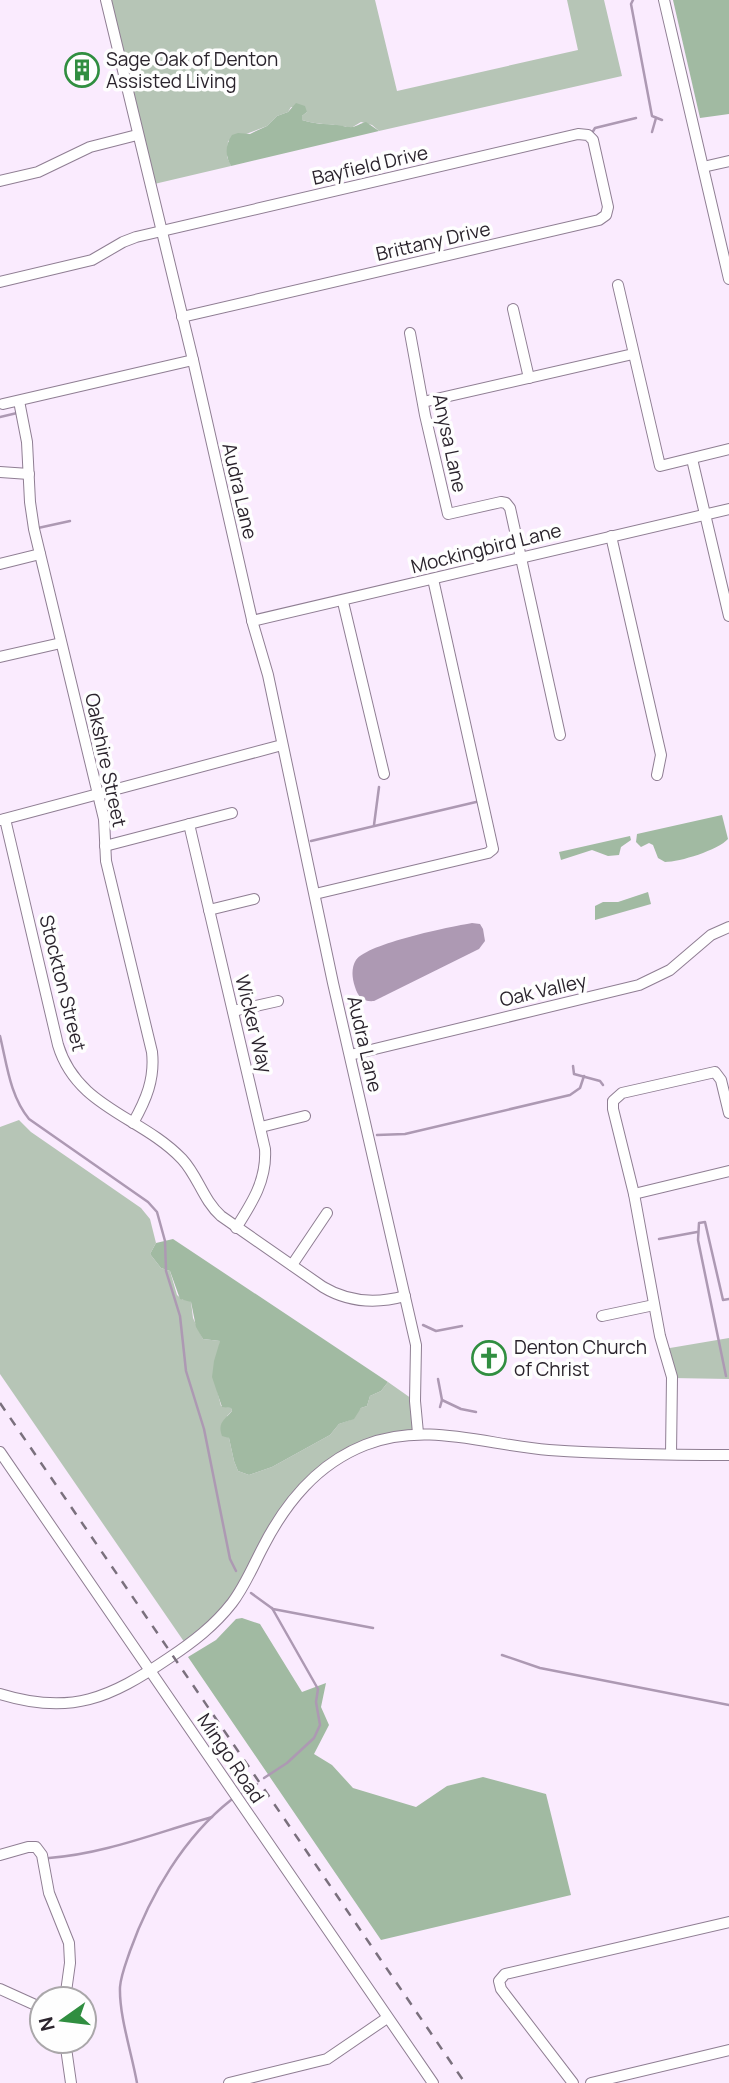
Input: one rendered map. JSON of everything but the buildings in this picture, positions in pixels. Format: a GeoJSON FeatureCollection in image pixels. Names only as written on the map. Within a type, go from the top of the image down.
{"type":"FeatureCollection","features":[{"type":"Feature","properties":{"kind":"street","name":"Audra Lane"},"geometry":{"type":"LineString","coordinates":[[106,0],[193,360],[252,621],[268,675],[417,1351],[415,1401],[418,1433]]}},
{"type":"Feature","properties":{"kind":"street"},"geometry":{"type":"LineString","coordinates":[[664,0],[729,279]]}},
{"type":"Feature","properties":{"kind":"street","name":"Bayfield Drive"},"geometry":{"type":"LineString","coordinates":[[0,282],[92,260],[127,240],[161,231],[586,134]]}},
{"type":"Feature","properties":{"kind":"street","name":"Brittany Drive"},"geometry":{"type":"LineString","coordinates":[[182,317],[602,219],[608,207],[594,143],[586,134]]}},
{"type":"Feature","properties":{"kind":"street"},"geometry":{"type":"LineString","coordinates":[[0,181],[46,169],[96,145],[137,135]]}},
{"type":"Feature","properties":{"kind":"street"},"geometry":{"type":"LineString","coordinates":[[703,167],[729,161]]}},
{"type":"Feature","properties":{"kind":"street"},"geometry":{"type":"LineString","coordinates":[[618,285],[660,466],[729,449]]}},
{"type":"Feature","properties":{"kind":"street"},"geometry":{"type":"LineString","coordinates":[[513,309],[529,378]]}},
{"type":"Feature","properties":{"kind":"street","name":"Anysa Lane"},"geometry":{"type":"LineString","coordinates":[[410,333],[448,514],[498,502],[506,503],[511,511],[560,735]]}},
{"type":"Feature","properties":{"kind":"street"},"geometry":{"type":"LineString","coordinates":[[423,402],[633,354]]}},
{"type":"Feature","properties":{"kind":"street"},"geometry":{"type":"LineString","coordinates":[[4,404],[193,360]]}},
{"type":"Feature","properties":{"kind":"street","name":"Oakshire Street"},"geometry":{"type":"LineString","coordinates":[[19,401],[27,442],[31,511],[105,823],[107,868],[152,1056],[148,1095],[133,1123]]}},
{"type":"Feature","properties":{"kind":"street"},"geometry":{"type":"LineString","coordinates":[[692,459],[729,616]]}},
{"type":"Feature","properties":{"kind":"street"},"geometry":{"type":"LineString","coordinates":[[0,472],[29,474]]}},
{"type":"Feature","properties":{"kind":"street","name":"Mockingbird Lane"},"geometry":{"type":"LineString","coordinates":[[252,621],[729,509]]}},
{"type":"Feature","properties":{"kind":"street"},"geometry":{"type":"LineString","coordinates":[[611,536],[661,755],[657,775]]}},
{"type":"Feature","properties":{"kind":"street"},"geometry":{"type":"LineString","coordinates":[[0,564],[40,554]]}},
{"type":"Feature","properties":{"kind":"street"},"geometry":{"type":"LineString","coordinates":[[315,894],[488,853],[493,849],[433,579]]}},
{"type":"Feature","properties":{"kind":"street"},"geometry":{"type":"LineString","coordinates":[[343,601],[384,774]]}},
{"type":"Feature","properties":{"kind":"street"},"geometry":{"type":"LineString","coordinates":[[0,657],[61,642]]}},
{"type":"Feature","properties":{"kind":"street"},"geometry":{"type":"LineString","coordinates":[[2,819],[282,746]]}},
{"type":"Feature","properties":{"kind":"street"},"geometry":{"type":"LineString","coordinates":[[105,846],[232,813]]}},
{"type":"Feature","properties":{"kind":"street","name":"Stockton Street"},"geometry":{"type":"LineString","coordinates":[[2,819],[63,1059],[73,1077],[88,1093],[184,1161],[212,1207],[236,1228],[329,1290],[351,1299],[372,1301],[405,1296]]}},
{"type":"Feature","properties":{"kind":"street","name":"Wicker Way"},"geometry":{"type":"LineString","coordinates":[[189,824],[261,1127],[265,1156],[264,1175],[253,1201],[236,1228]]}},
{"type":"Feature","properties":{"kind":"street"},"geometry":{"type":"LineString","coordinates":[[209,910],[254,900]]}},
{"type":"Feature","properties":{"kind":"street","name":"Oak Valley"},"geometry":{"type":"LineString","coordinates":[[350,1055],[639,985],[670,970],[706,939],[729,927]]}},
{"type":"Feature","properties":{"kind":"street"},"geometry":{"type":"LineString","coordinates":[[233,1011],[278,1001]]}},
{"type":"Feature","properties":{"kind":"street"},"geometry":{"type":"LineString","coordinates":[[671,1454],[672,1378],[654,1305],[634,1194],[613,1109],[615,1098],[622,1093],[711,1072],[718,1074],[723,1084],[729,1113]]}},
{"type":"Feature","properties":{"kind":"street"},"geometry":{"type":"LineString","coordinates":[[261,1127],[305,1116]]}},
{"type":"Feature","properties":{"kind":"street"},"geometry":{"type":"LineString","coordinates":[[634,1194],[729,1171]]}},
{"type":"Feature","properties":{"kind":"street"},"geometry":{"type":"LineString","coordinates":[[292,1265],[327,1213]]}},
{"type":"Feature","properties":{"kind":"street"},"geometry":{"type":"LineString","coordinates":[[602,1316],[654,1305]]}},
{"type":"Feature","properties":{"kind":"street"},"geometry":{"type":"LineString","coordinates":[[0,1694],[42,1704],[64,1703],[119,1690],[150,1671],[203,1634],[232,1603],[281,1514],[313,1476],[362,1446],[398,1435],[418,1433],[551,1450],[729,1455]]}},
{"type":"Feature","properties":{"kind":"street","name":"Mingo Road"},"geometry":{"type":"LineString","coordinates":[[0,1452],[433,2083]]}},
{"type":"Feature","properties":{"kind":"street"},"geometry":{"type":"LineString","coordinates":[[0,1855],[28,1847],[36,1847],[42,1854],[49,1893],[69,1943],[67,1985]]}},
{"type":"Feature","properties":{"kind":"street"},"geometry":{"type":"LineString","coordinates":[[573,2083],[501,1989],[499,1981],[505,1974],[729,1922]]}},
{"type":"Feature","properties":{"kind":"street"},"geometry":{"type":"LineString","coordinates":[[0,1989],[28,2002]]}},
{"type":"Feature","properties":{"kind":"street"},"geometry":{"type":"LineString","coordinates":[[229,2083],[327,2059],[387,2018]]}},
{"type":"Feature","properties":{"kind":"street"},"geometry":{"type":"LineString","coordinates":[[591,2083],[729,2050]]}},
{"type":"Feature","properties":{"kind":"street"},"geometry":{"type":"LineString","coordinates":[[67,2055],[71,2083]]}},
{"type":"Feature","properties":{"kind":"green space"},"geometry":{"type":"Polygon","coordinates":[[[106,0],[375,0],[397,91],[578,50],[567,0],[604,0],[622,76],[379,131],[372,125],[361,122],[351,128],[309,122],[302,120],[302,116],[307,112],[291,107],[267,126],[228,141],[227,157],[231,166],[150,185],[106,0]]]}},
{"type":"Feature","properties":{"kind":"green space"},"geometry":{"type":"Polygon","coordinates":[[[673,0],[729,0],[729,114],[700,118],[673,0]]]}},
{"type":"Feature","properties":{"kind":"green space"},"geometry":{"type":"Polygon","coordinates":[[[296,103],[305,106],[307,112],[302,116],[302,120],[351,127],[366,122],[379,131],[231,166],[227,150],[232,135],[250,134],[267,126],[296,103]]]}},
{"type":"Feature","properties":{"kind":"green space"},"geometry":{"type":"Polygon","coordinates":[[[722,815],[728,839],[689,858],[665,862],[658,858],[653,845],[649,843],[641,847],[636,842],[637,834],[722,815]]]}},
{"type":"Feature","properties":{"kind":"green space"},"geometry":{"type":"Polygon","coordinates":[[[630,836],[631,840],[621,847],[619,855],[608,856],[592,850],[561,860],[559,852],[630,836]]]}},
{"type":"Feature","properties":{"kind":"green space"},"geometry":{"type":"Polygon","coordinates":[[[648,892],[651,904],[595,920],[595,906],[648,892]]]}},
{"type":"Feature","properties":{"kind":"green space"},"geometry":{"type":"Polygon","coordinates":[[[19,1120],[31,1132],[141,1208],[150,1219],[156,1243],[150,1254],[161,1268],[170,1271],[177,1295],[191,1302],[193,1318],[203,1339],[220,1341],[217,1390],[221,1406],[231,1408],[232,1411],[227,1416],[226,1436],[229,1438],[238,1471],[249,1475],[272,1467],[330,1435],[339,1424],[350,1420],[361,1408],[367,1406],[370,1396],[381,1391],[388,1382],[415,1401],[418,1433],[362,1446],[300,1490],[241,1590],[187,1646],[0,1374],[0,1127],[19,1120]]]}},
{"type":"Feature","properties":{"kind":"green space"},"geometry":{"type":"Polygon","coordinates":[[[173,1239],[388,1382],[381,1391],[370,1396],[367,1406],[361,1408],[354,1419],[339,1424],[330,1435],[272,1467],[249,1475],[238,1471],[229,1438],[222,1436],[220,1427],[232,1411],[231,1408],[222,1407],[212,1377],[220,1341],[203,1339],[196,1327],[191,1302],[180,1299],[170,1271],[161,1268],[150,1254],[156,1243],[173,1239]]]}},
{"type":"Feature","properties":{"kind":"green space"},"geometry":{"type":"Polygon","coordinates":[[[729,1338],[729,1379],[672,1378],[664,1349],[729,1338]]]}},
{"type":"Feature","properties":{"kind":"green space"},"geometry":{"type":"Polygon","coordinates":[[[242,1618],[260,1624],[302,1692],[326,1683],[321,1707],[329,1725],[314,1754],[332,1765],[353,1788],[416,1807],[447,1786],[483,1777],[546,1794],[571,1895],[381,1940],[188,1657],[216,1640],[236,1619],[242,1618]]]}},
{"type":"Feature","properties":{"kind":"shaded area"},"geometry":{"type":"Polygon","coordinates":[[[472,923],[480,924],[483,929],[485,941],[479,949],[374,1001],[364,1000],[358,994],[353,970],[356,960],[364,954],[410,937],[472,923]]]}},
{"type":"Feature","properties":{"kind":"waterway"},"geometry":{"type":"LineString","coordinates":[[633,0],[631,4],[652,116],[662,120]]}},
{"type":"Feature","properties":{"kind":"waterway"},"geometry":{"type":"LineString","coordinates":[[592,133],[595,128],[636,118]]}},
{"type":"Feature","properties":{"kind":"waterway"},"geometry":{"type":"LineString","coordinates":[[652,132],[656,118]]}},
{"type":"Feature","properties":{"kind":"waterway"},"geometry":{"type":"LineString","coordinates":[[0,417],[17,413]]}},
{"type":"Feature","properties":{"kind":"waterway"},"geometry":{"type":"LineString","coordinates":[[38,528],[70,521]]}},
{"type":"Feature","properties":{"kind":"waterway"},"geometry":{"type":"LineString","coordinates":[[374,825],[379,787]]}},
{"type":"Feature","properties":{"kind":"waterway"},"geometry":{"type":"LineString","coordinates":[[311,841],[476,802]]}},
{"type":"Feature","properties":{"kind":"waterway"},"geometry":{"type":"LineString","coordinates":[[0,1036],[13,1090],[29,1119],[148,1202],[157,1212],[165,1241],[166,1271],[180,1316],[186,1371],[204,1429],[230,1559],[236,1571]]}},
{"type":"Feature","properties":{"kind":"waterway"},"geometry":{"type":"LineString","coordinates":[[573,1066],[574,1074],[600,1081],[603,1085]]}},
{"type":"Feature","properties":{"kind":"waterway"},"geometry":{"type":"LineString","coordinates":[[377,1135],[405,1134],[570,1095],[580,1088],[584,1076]]}},
{"type":"Feature","properties":{"kind":"waterway"},"geometry":{"type":"LineString","coordinates":[[726,1376],[698,1240],[699,1223],[705,1222],[723,1300],[729,1299]]}},
{"type":"Feature","properties":{"kind":"waterway"},"geometry":{"type":"LineString","coordinates":[[659,1239],[697,1232]]}},
{"type":"Feature","properties":{"kind":"waterway"},"geometry":{"type":"LineString","coordinates":[[423,1325],[436,1331],[462,1326]]}},
{"type":"Feature","properties":{"kind":"waterway"},"geometry":{"type":"LineString","coordinates":[[438,1379],[442,1400],[440,1407]]}},
{"type":"Feature","properties":{"kind":"waterway"},"geometry":{"type":"LineString","coordinates":[[442,1400],[461,1409],[476,1412]]}},
{"type":"Feature","properties":{"kind":"waterway"},"geometry":{"type":"LineString","coordinates":[[251,1593],[273,1609],[373,1628]]}},
{"type":"Feature","properties":{"kind":"waterway"},"geometry":{"type":"LineString","coordinates":[[264,1778],[287,1763],[314,1738],[320,1725],[316,1702],[318,1689],[272,1608]]}},
{"type":"Feature","properties":{"kind":"waterway"},"geometry":{"type":"LineString","coordinates":[[502,1655],[540,1668],[729,1705]]}},
{"type":"Feature","properties":{"kind":"waterway"},"geometry":{"type":"LineString","coordinates":[[242,1793],[257,1784]]}},
{"type":"Feature","properties":{"kind":"waterway"},"geometry":{"type":"LineString","coordinates":[[137,2083],[120,1998],[125,1965],[138,1930],[170,1868],[198,1831],[231,1800]]}},
{"type":"Feature","properties":{"kind":"waterway"},"geometry":{"type":"LineString","coordinates":[[49,1858],[111,1847],[212,1817]]}},
{"type":"Feature","properties":{"kind":"railway"},"geometry":{"type":"LineString","coordinates":[[0,1403],[465,2083]]}},
{"type":"Feature","properties":{"kind":"place","name":"Sage Oak of Denton Assisted Living"},"geometry":{"type":"Point","coordinates":[82,70]}},
{"type":"Feature","properties":{"kind":"place","name":"Denton Church of Christ"},"geometry":{"type":"Point","coordinates":[489,1358]}}]}
